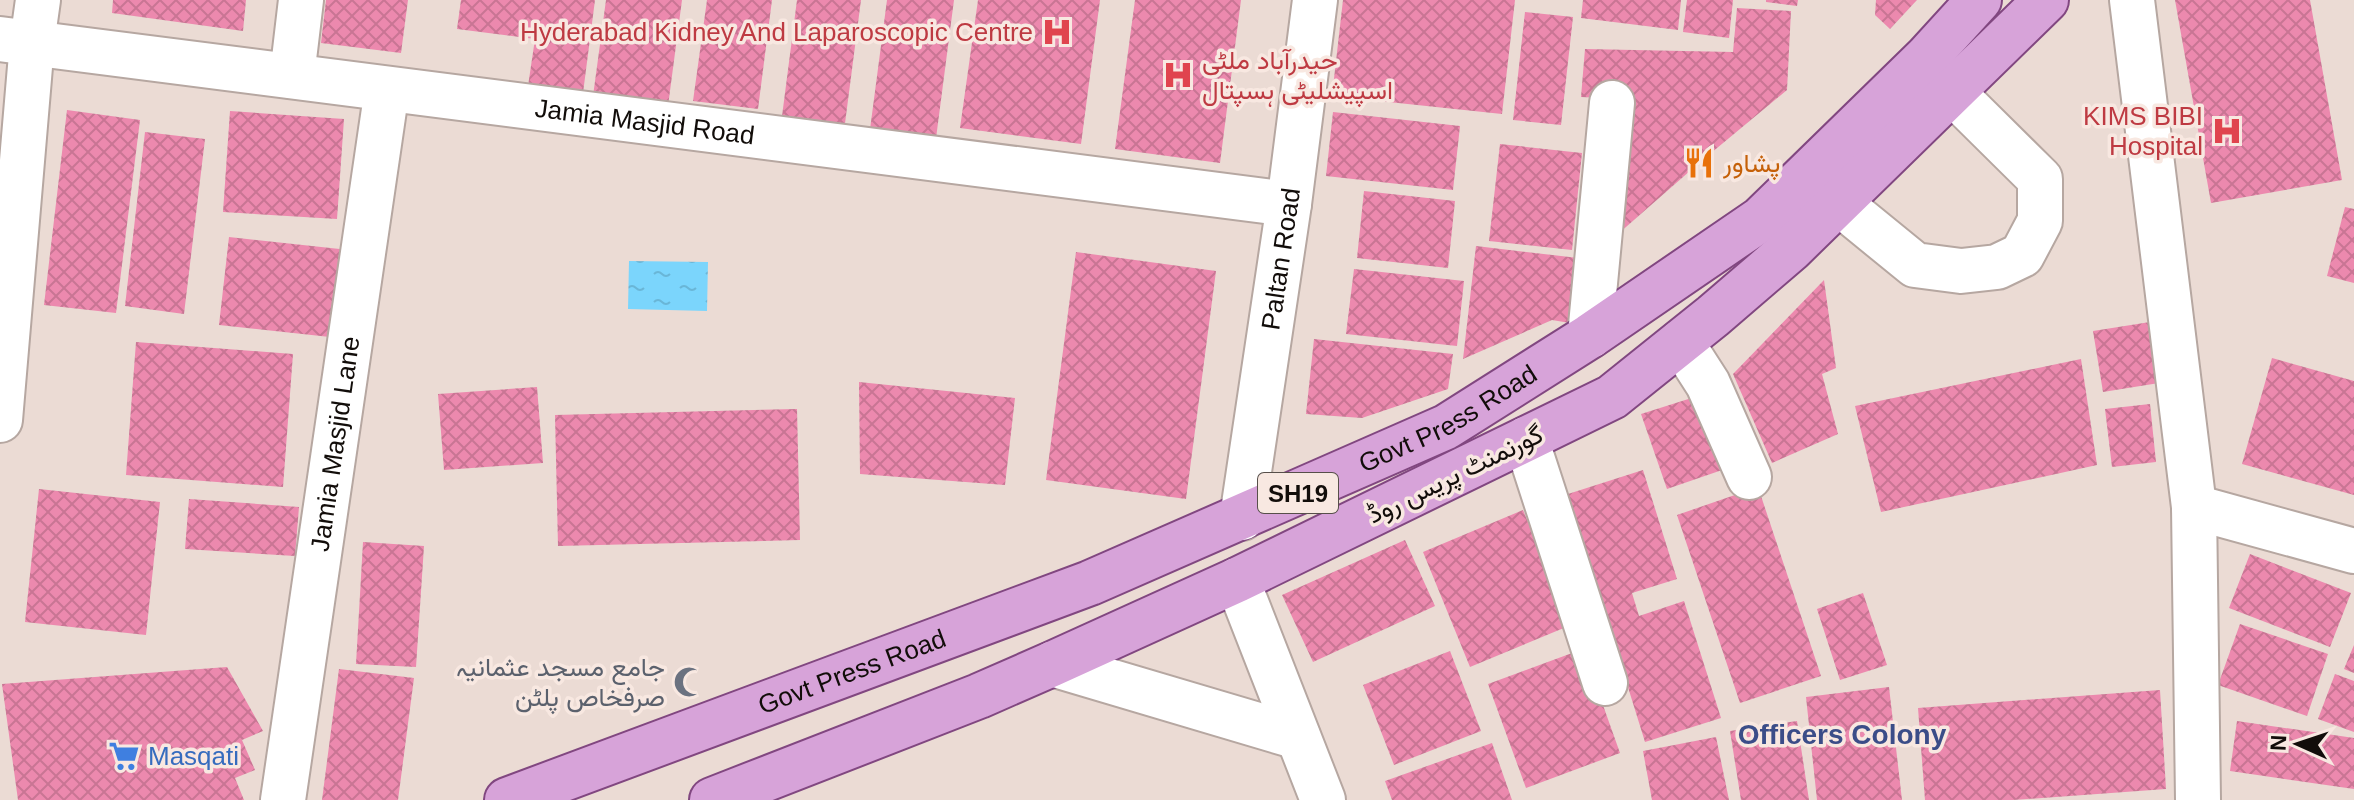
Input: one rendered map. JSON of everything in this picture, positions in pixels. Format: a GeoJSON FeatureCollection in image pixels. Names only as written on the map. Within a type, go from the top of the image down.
{"type":"FeatureCollection","features":[{"type":"Feature","properties":{"kind":"main road","name":"Govt Press Road"},"geometry":{"type":"LineString","coordinates":[[507,800],[1090,583],[1446,427],[1590,336],[1761,219],[1927,57],[1979,0]]}},
{"type":"Feature","properties":{"kind":"main road","name":"گورنمنٹ پریس روڈ"},"geometry":{"type":"LineString","coordinates":[[712,800],[979,696],[1052,664],[1237,580],[1612,397],[1791,249],[2046,0]]}},
{"type":"Feature","properties":{"kind":"street"},"geometry":{"type":"LineString","coordinates":[[0,420],[16,41],[38,0]]}},
{"type":"Feature","properties":{"kind":"street"},"geometry":{"type":"LineString","coordinates":[[292,76],[301,0]]}},
{"type":"Feature","properties":{"kind":"street","name":"Paltan Road"},"geometry":{"type":"LineString","coordinates":[[1242,518],[1289,204],[1315,0]]}},
{"type":"Feature","properties":{"kind":"street"},"geometry":{"type":"LineString","coordinates":[[2132,0],[2194,507],[2198,800]]}},
{"type":"Feature","properties":{"kind":"street","name":"Jamia Masjid Road"},"geometry":{"type":"LineString","coordinates":[[16,41],[1289,204]]}},
{"type":"Feature","properties":{"kind":"street","name":"Jamia Masjid Lane"},"geometry":{"type":"LineString","coordinates":[[283,800],[387,89]]}},
{"type":"Feature","properties":{"kind":"street"},"geometry":{"type":"LineString","coordinates":[[1839,203],[1915,265],[1961,271],[1997,267],[2022,255],[2040,221],[2040,179],[1952,92]]}},
{"type":"Feature","properties":{"kind":"street"},"geometry":{"type":"LineString","coordinates":[[1590,336],[1612,103]]}},
{"type":"Feature","properties":{"kind":"street"},"geometry":{"type":"LineString","coordinates":[[1681,342],[1708,384],[1749,477]]}},
{"type":"Feature","properties":{"kind":"street"},"geometry":{"type":"LineString","coordinates":[[1526,439],[1605,683]]}},
{"type":"Feature","properties":{"kind":"street"},"geometry":{"type":"LineString","coordinates":[[2194,507],[2354,551]]}},
{"type":"Feature","properties":{"kind":"street"},"geometry":{"type":"LineString","coordinates":[[1237,580],[1323,800]]}},
{"type":"Feature","properties":{"kind":"street"},"geometry":{"type":"LineString","coordinates":[[1052,664],[1298,737]]}},
{"type":"Feature","properties":{"kind":"water"},"geometry":{"type":"Polygon","coordinates":[[[629,261],[708,262],[707,311],[628,309],[629,261]]]}},
{"type":"Feature","properties":{"kind":"building"},"geometry":{"type":"Polygon","coordinates":[[[113,0],[246,0],[243,31],[112,13],[113,0]]]}},
{"type":"Feature","properties":{"kind":"building"},"geometry":{"type":"Polygon","coordinates":[[[326,0],[408,0],[401,53],[321,43],[326,0]]]}},
{"type":"Feature","properties":{"kind":"building"},"geometry":{"type":"Polygon","coordinates":[[[461,0],[595,0],[583,93],[528,86],[535,39],[457,29],[461,0]]]}},
{"type":"Feature","properties":{"kind":"building"},"geometry":{"type":"Polygon","coordinates":[[[606,0],[682,0],[668,106],[593,96],[606,0]]]}},
{"type":"Feature","properties":{"kind":"building"},"geometry":{"type":"Polygon","coordinates":[[[707,0],[772,0],[758,109],[693,101],[707,0]]]}},
{"type":"Feature","properties":{"kind":"building"},"geometry":{"type":"Polygon","coordinates":[[[797,0],[861,0],[844,131],[781,124],[797,0]]]}},
{"type":"Feature","properties":{"kind":"building"},"geometry":{"type":"Polygon","coordinates":[[[887,0],[954,0],[935,146],[869,137],[887,0]]]}},
{"type":"Feature","properties":{"kind":"building"},"geometry":{"type":"Polygon","coordinates":[[[978,0],[1100,0],[1081,144],[960,128],[978,0]]]}},
{"type":"Feature","properties":{"kind":"building","name":"حیدرآباد ملٹی اسپیشلیٹی ہسپتال"},"geometry":{"type":"Polygon","coordinates":[[[1135,0],[1241,0],[1220,163],[1115,149],[1135,0]]]}},
{"type":"Feature","properties":{"kind":"building"},"geometry":{"type":"Polygon","coordinates":[[[1343,0],[1515,0],[1502,114],[1332,96],[1343,0]]]}},
{"type":"Feature","properties":{"kind":"building"},"geometry":{"type":"Polygon","coordinates":[[[1583,0],[1681,0],[1678,30],[1581,18],[1583,0]]]}},
{"type":"Feature","properties":{"kind":"building"},"geometry":{"type":"Polygon","coordinates":[[[1687,0],[1733,0],[1729,38],[1683,32],[1687,0]]]}},
{"type":"Feature","properties":{"kind":"building"},"geometry":{"type":"Polygon","coordinates":[[[1766,0],[1798,0],[1797,6],[1766,0]]]}},
{"type":"Feature","properties":{"kind":"building"},"geometry":{"type":"Polygon","coordinates":[[[1876,0],[1917,0],[1890,29],[1875,15],[1876,0]]]}},
{"type":"Feature","properties":{"kind":"building"},"geometry":{"type":"Polygon","coordinates":[[[2175,0],[2310,0],[2342,180],[2211,203],[2175,0]]]}},
{"type":"Feature","properties":{"kind":"building"},"geometry":{"type":"Polygon","coordinates":[[[1737,8],[1791,11],[1787,90],[1610,241],[1625,99],[1581,97],[1585,49],[1733,52],[1737,8]]]}},
{"type":"Feature","properties":{"kind":"building"},"geometry":{"type":"Polygon","coordinates":[[[1525,12],[1573,17],[1561,125],[1513,120],[1525,12]]]}},
{"type":"Feature","properties":{"kind":"building"},"geometry":{"type":"Polygon","coordinates":[[[67,110],[140,120],[116,313],[44,305],[67,110]]]}},
{"type":"Feature","properties":{"kind":"building"},"geometry":{"type":"Polygon","coordinates":[[[230,111],[344,119],[337,219],[223,212],[230,111]]]}},
{"type":"Feature","properties":{"kind":"building"},"geometry":{"type":"Polygon","coordinates":[[[1333,112],[1460,126],[1453,190],[1326,176],[1333,112]]]}},
{"type":"Feature","properties":{"kind":"building"},"geometry":{"type":"Polygon","coordinates":[[[145,132],[205,139],[184,314],[125,306],[145,132]]]}},
{"type":"Feature","properties":{"kind":"building"},"geometry":{"type":"Polygon","coordinates":[[[1500,144],[1582,153],[1572,250],[1489,241],[1500,144]]]}},
{"type":"Feature","properties":{"kind":"building"},"geometry":{"type":"Polygon","coordinates":[[[1364,191],[1455,201],[1448,268],[1357,258],[1364,191]]]}},
{"type":"Feature","properties":{"kind":"building"},"geometry":{"type":"Polygon","coordinates":[[[2345,207],[2354,209],[2354,283],[2327,276],[2345,207]]]}},
{"type":"Feature","properties":{"kind":"building"},"geometry":{"type":"Polygon","coordinates":[[[229,237],[349,250],[339,338],[219,325],[229,237]]]}},
{"type":"Feature","properties":{"kind":"building"},"geometry":{"type":"Polygon","coordinates":[[[1476,246],[1578,258],[1570,323],[1552,320],[1463,359],[1476,246]]]}},
{"type":"Feature","properties":{"kind":"building"},"geometry":{"type":"Polygon","coordinates":[[[1076,252],[1216,271],[1186,499],[1046,480],[1076,252]]]}},
{"type":"Feature","properties":{"kind":"building"},"geometry":{"type":"Polygon","coordinates":[[[1354,269],[1464,281],[1457,346],[1346,334],[1354,269]]]}},
{"type":"Feature","properties":{"kind":"building"},"geometry":{"type":"Polygon","coordinates":[[[1824,280],[1836,368],[1822,374],[1838,434],[1772,463],[1733,374],[1824,280]]]}},
{"type":"Feature","properties":{"kind":"building"},"geometry":{"type":"Polygon","coordinates":[[[2150,322],[2159,383],[2103,392],[2093,331],[2150,322]]]}},
{"type":"Feature","properties":{"kind":"building"},"geometry":{"type":"Polygon","coordinates":[[[1314,339],[1453,354],[1448,389],[1362,418],[1306,414],[1314,339]]]}},
{"type":"Feature","properties":{"kind":"building"},"geometry":{"type":"Polygon","coordinates":[[[136,342],[293,354],[283,487],[126,475],[136,342]]]}},
{"type":"Feature","properties":{"kind":"building"},"geometry":{"type":"Polygon","coordinates":[[[2272,358],[2354,381],[2354,495],[2242,464],[2272,358]]]}},
{"type":"Feature","properties":{"kind":"building"},"geometry":{"type":"Polygon","coordinates":[[[2081,359],[2097,465],[1881,512],[1855,406],[2081,359]]]}},
{"type":"Feature","properties":{"kind":"building"},"geometry":{"type":"Polygon","coordinates":[[[859,382],[1015,398],[1005,485],[860,474],[859,382]]]}},
{"type":"Feature","properties":{"kind":"building"},"geometry":{"type":"Polygon","coordinates":[[[537,387],[543,463],[444,470],[438,394],[537,387]]]}},
{"type":"Feature","properties":{"kind":"building"},"geometry":{"type":"Polygon","coordinates":[[[1701,395],[1725,469],[1667,489],[1641,414],[1701,395]]]}},
{"type":"Feature","properties":{"kind":"building"},"geometry":{"type":"Polygon","coordinates":[[[2150,404],[2156,462],[2112,467],[2105,409],[2150,404]]]}},
{"type":"Feature","properties":{"kind":"building"},"geometry":{"type":"Polygon","coordinates":[[[797,409],[800,540],[558,546],[555,415],[797,409]]]}},
{"type":"Feature","properties":{"kind":"building"},"geometry":{"type":"Polygon","coordinates":[[[1643,470],[1677,579],[1632,593],[1639,616],[1684,601],[1721,718],[1645,742],[1568,494],[1643,470]]]}},
{"type":"Feature","properties":{"kind":"building"},"geometry":{"type":"Polygon","coordinates":[[[1758,487],[1821,676],[1740,703],[1677,515],[1758,487]]]}},
{"type":"Feature","properties":{"kind":"building"},"geometry":{"type":"Polygon","coordinates":[[[39,489],[160,502],[146,635],[25,622],[39,489]]]}},
{"type":"Feature","properties":{"kind":"building"},"geometry":{"type":"Polygon","coordinates":[[[189,499],[299,507],[295,556],[185,549],[189,499]]]}},
{"type":"Feature","properties":{"kind":"building"},"geometry":{"type":"Polygon","coordinates":[[[1523,510],[1571,625],[1470,667],[1423,552],[1523,510]]]}},
{"type":"Feature","properties":{"kind":"building"},"geometry":{"type":"Polygon","coordinates":[[[1405,540],[1435,606],[1313,662],[1282,595],[1405,540]]]}},
{"type":"Feature","properties":{"kind":"building"},"geometry":{"type":"Polygon","coordinates":[[[363,542],[424,546],[416,667],[356,664],[363,542]]]}},
{"type":"Feature","properties":{"kind":"building"},"geometry":{"type":"Polygon","coordinates":[[[2250,554],[2351,593],[2330,647],[2229,608],[2250,554]]]}},
{"type":"Feature","properties":{"kind":"building"},"geometry":{"type":"Polygon","coordinates":[[[1863,593],[1887,665],[1840,680],[1817,609],[1863,593]]]}},
{"type":"Feature","properties":{"kind":"building"},"geometry":{"type":"Polygon","coordinates":[[[2240,624],[2328,654],[2307,716],[2218,685],[2240,624]]]}},
{"type":"Feature","properties":{"kind":"building"},"geometry":{"type":"Polygon","coordinates":[[[2354,645],[2354,673],[2344,669],[2354,645]]]}},
{"type":"Feature","properties":{"kind":"building"},"geometry":{"type":"Polygon","coordinates":[[[1583,649],[1620,753],[1526,788],[1488,684],[1583,649]]]}},
{"type":"Feature","properties":{"kind":"building"},"geometry":{"type":"Polygon","coordinates":[[[1450,651],[1481,731],[1394,765],[1363,685],[1450,651]]]}},
{"type":"Feature","properties":{"kind":"building"},"geometry":{"type":"Polygon","coordinates":[[[227,667],[263,731],[242,740],[255,770],[235,778],[244,800],[18,800],[2,684],[227,667]]]}},
{"type":"Feature","properties":{"kind":"building"},"geometry":{"type":"Polygon","coordinates":[[[339,669],[414,678],[398,800],[322,800],[339,669]]]}},
{"type":"Feature","properties":{"kind":"building"},"geometry":{"type":"Polygon","coordinates":[[[2335,674],[2354,681],[2354,732],[2318,719],[2335,674]]]}},
{"type":"Feature","properties":{"kind":"building"},"geometry":{"type":"Polygon","coordinates":[[[1889,687],[1902,800],[1817,800],[1806,697],[1889,687]]]}},
{"type":"Feature","properties":{"kind":"building"},"geometry":{"type":"Polygon","coordinates":[[[2160,690],[2166,789],[2013,800],[1925,800],[1918,708],[2160,690]]]}},
{"type":"Feature","properties":{"kind":"building"},"geometry":{"type":"Polygon","coordinates":[[[1797,721],[1809,800],[1741,800],[1730,731],[1797,721]]]}},
{"type":"Feature","properties":{"kind":"building"},"geometry":{"type":"Polygon","coordinates":[[[2237,721],[2354,738],[2354,789],[2230,771],[2237,721]]]}},
{"type":"Feature","properties":{"kind":"building"},"geometry":{"type":"Polygon","coordinates":[[[1716,737],[1729,800],[1652,800],[1643,751],[1716,737]]]}},
{"type":"Feature","properties":{"kind":"building"},"geometry":{"type":"Polygon","coordinates":[[[1492,743],[1512,800],[1392,800],[1385,781],[1492,743]]]}},
{"type":"Feature","properties":{"kind":"place","name":"Hyderabad Kidney And Laparoscopic Centre"},"geometry":{"type":"Point","coordinates":[1057,32]}},
{"type":"Feature","properties":{"kind":"place","name":"حیدرآباد ملٹی اسپیشلیٹی ہسپتال"},"geometry":{"type":"Point","coordinates":[1178,75]}},
{"type":"Feature","properties":{"kind":"place","name":"KIMS BIBI Hospital"},"geometry":{"type":"Point","coordinates":[2227,131]}},
{"type":"Feature","properties":{"kind":"place","name":"پشاور"},"geometry":{"type":"Point","coordinates":[1699,163]}},
{"type":"Feature","properties":{"kind":"place","name":"جامع مسجد عثمانیہ صرفخاص پلٹن"},"geometry":{"type":"Point","coordinates":[689,682]}},
{"type":"Feature","properties":{"kind":"place","name":"Masqati"},"geometry":{"type":"Point","coordinates":[124,756]}},
{"type":"Feature","properties":{"kind":"district","name":"Officers Colony"},"geometry":{"type":"Point","coordinates":[1842,734]}}]}
